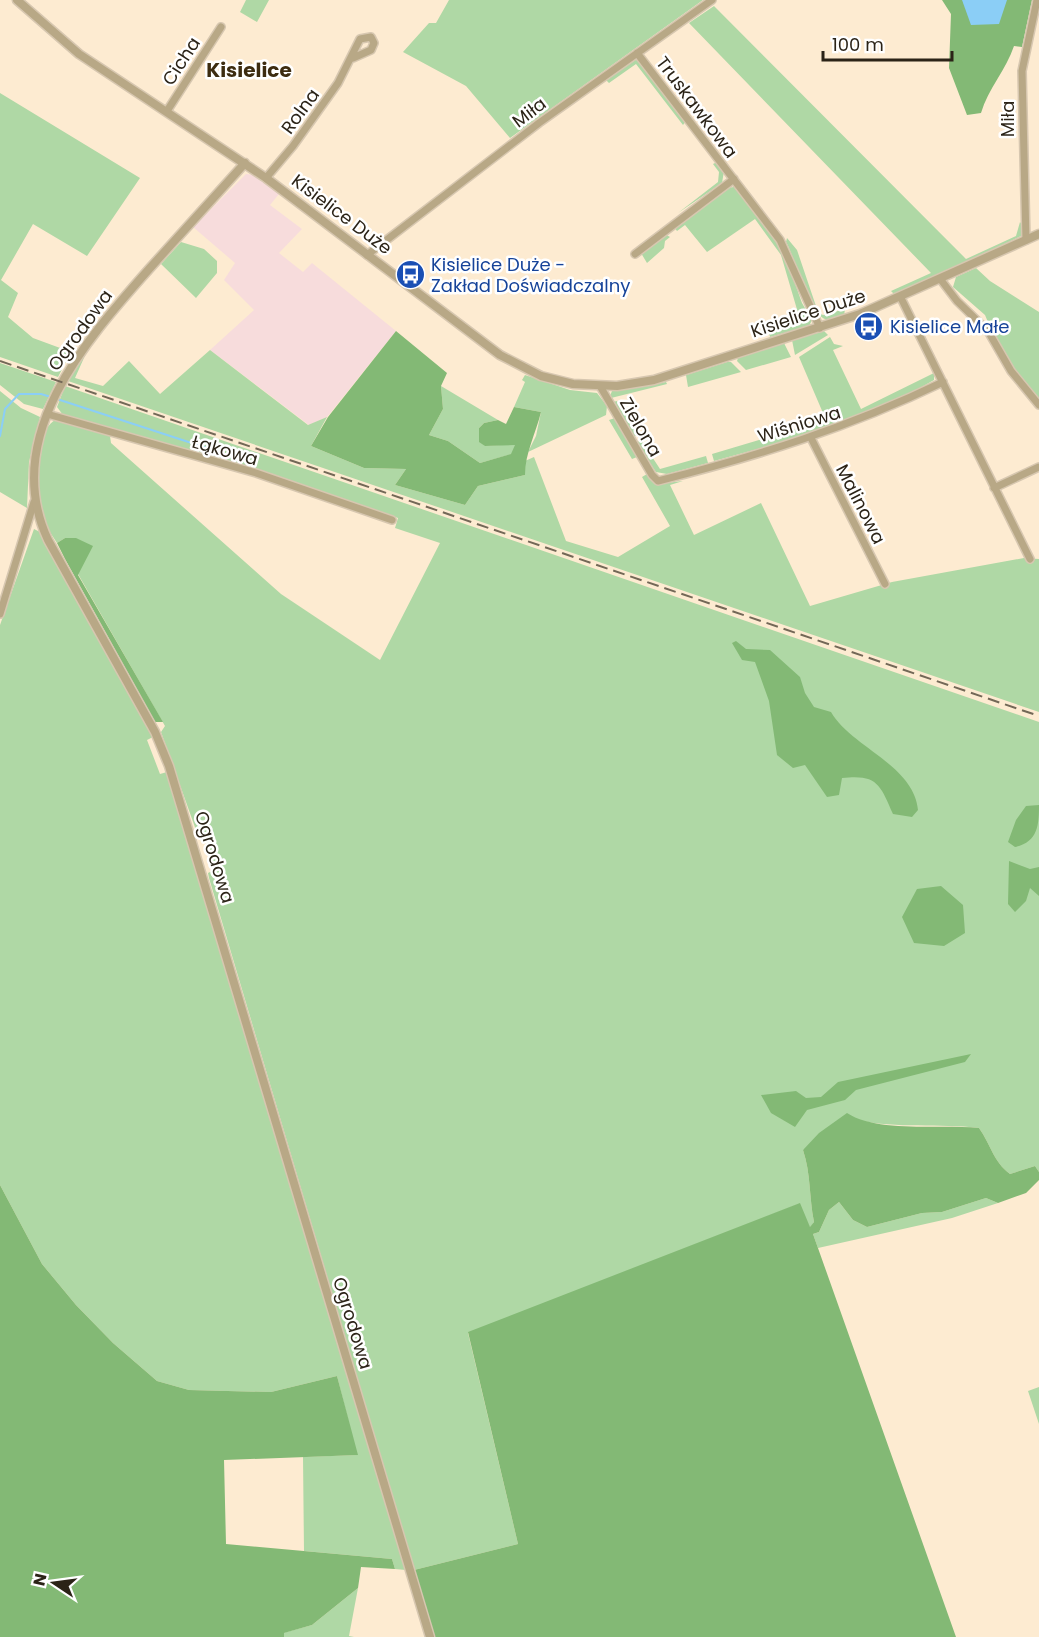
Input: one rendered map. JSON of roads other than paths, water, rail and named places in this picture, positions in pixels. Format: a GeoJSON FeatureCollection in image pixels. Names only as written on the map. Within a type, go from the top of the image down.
{"type":"FeatureCollection","features":[{"type":"Feature","properties":{"kind":"street","name":"Kisielice Duże"},"geometry":{"type":"LineString","coordinates":[[17,0],[80,54],[266,178],[500,355],[547,378],[580,386],[654,380],[819,328],[901,298],[1039,234]]}},
{"type":"Feature","properties":{"kind":"street","name":"Miła"},"geometry":{"type":"LineString","coordinates":[[367,255],[539,123],[712,0]]}},
{"type":"Feature","properties":{"kind":"street","name":"Miła"},"geometry":{"type":"LineString","coordinates":[[1026,240],[1022,71],[1037,0]]}},
{"type":"Feature","properties":{"kind":"street","name":"Cicha"},"geometry":{"type":"LineString","coordinates":[[167,111],[221,27]]}},
{"type":"Feature","properties":{"kind":"street","name":"Truskawkowa"},"geometry":{"type":"LineString","coordinates":[[637,53],[787,251],[800,287],[819,328]]}},
{"type":"Feature","properties":{"kind":"street","name":"Rolna"},"geometry":{"type":"LineString","coordinates":[[266,178],[316,115],[353,58]]}},
{"type":"Feature","properties":{"kind":"street","name":"Ogrodowa"},"geometry":{"type":"LineString","coordinates":[[245,163],[94,333],[65,377],[47,414],[34,461],[34,502],[48,540],[155,732],[169,766],[430,1637]]}},
{"type":"Feature","properties":{"kind":"street","name":"Truskawkowa"},"geometry":{"type":"LineString","coordinates":[[635,254],[734,179]]}},
{"type":"Feature","properties":{"kind":"street"},"geometry":{"type":"LineString","coordinates":[[941,280],[987,331],[1011,371],[1039,405]]}},
{"type":"Feature","properties":{"kind":"street"},"geometry":{"type":"LineString","coordinates":[[901,298],[1030,559]]}},
{"type":"Feature","properties":{"kind":"street","name":"Wiśniowa"},"geometry":{"type":"LineString","coordinates":[[658,480],[811,438],[879,413],[943,382]]}},
{"type":"Feature","properties":{"kind":"street","name":"Zielona"},"geometry":{"type":"LineString","coordinates":[[600,386],[652,475],[658,480]]}},
{"type":"Feature","properties":{"kind":"street","name":"Łąkowa"},"geometry":{"type":"LineString","coordinates":[[47,414],[256,473],[392,520]]}},
{"type":"Feature","properties":{"kind":"street","name":"Malinowa"},"geometry":{"type":"LineString","coordinates":[[811,438],[885,584]]}},
{"type":"Feature","properties":{"kind":"street"},"geometry":{"type":"LineString","coordinates":[[994,488],[1039,467]]}},
{"type":"Feature","properties":{"kind":"street"},"geometry":{"type":"LineString","coordinates":[[0,614],[34,502]]}},
{"type":"Feature","properties":{"kind":"water"},"geometry":{"type":"Polygon","coordinates":[[[962,0],[1007,0],[999,24],[971,25],[962,0]]]}},
{"type":"Feature","properties":{"kind":"waterway"},"geometry":{"type":"LineString","coordinates":[[0,436],[5,409],[19,394],[41,394],[51,397]]}},
{"type":"Feature","properties":{"kind":"waterway"},"geometry":{"type":"LineString","coordinates":[[57,399],[219,452]]}},
{"type":"Feature","properties":{"kind":"railway"},"geometry":{"type":"LineString","coordinates":[[0,361],[1039,716]]}},
{"type":"Feature","properties":{"kind":"place","name":"Kisielice Duże - Zakład Doświadczalny"},"geometry":{"type":"Point","coordinates":[410,274]}},
{"type":"Feature","properties":{"kind":"place","name":"Kisielice Małe"},"geometry":{"type":"Point","coordinates":[869,326]}},
{"type":"Feature","properties":{"kind":"district","name":"Kisielice"},"geometry":{"type":"Point","coordinates":[249,70]}}]}
